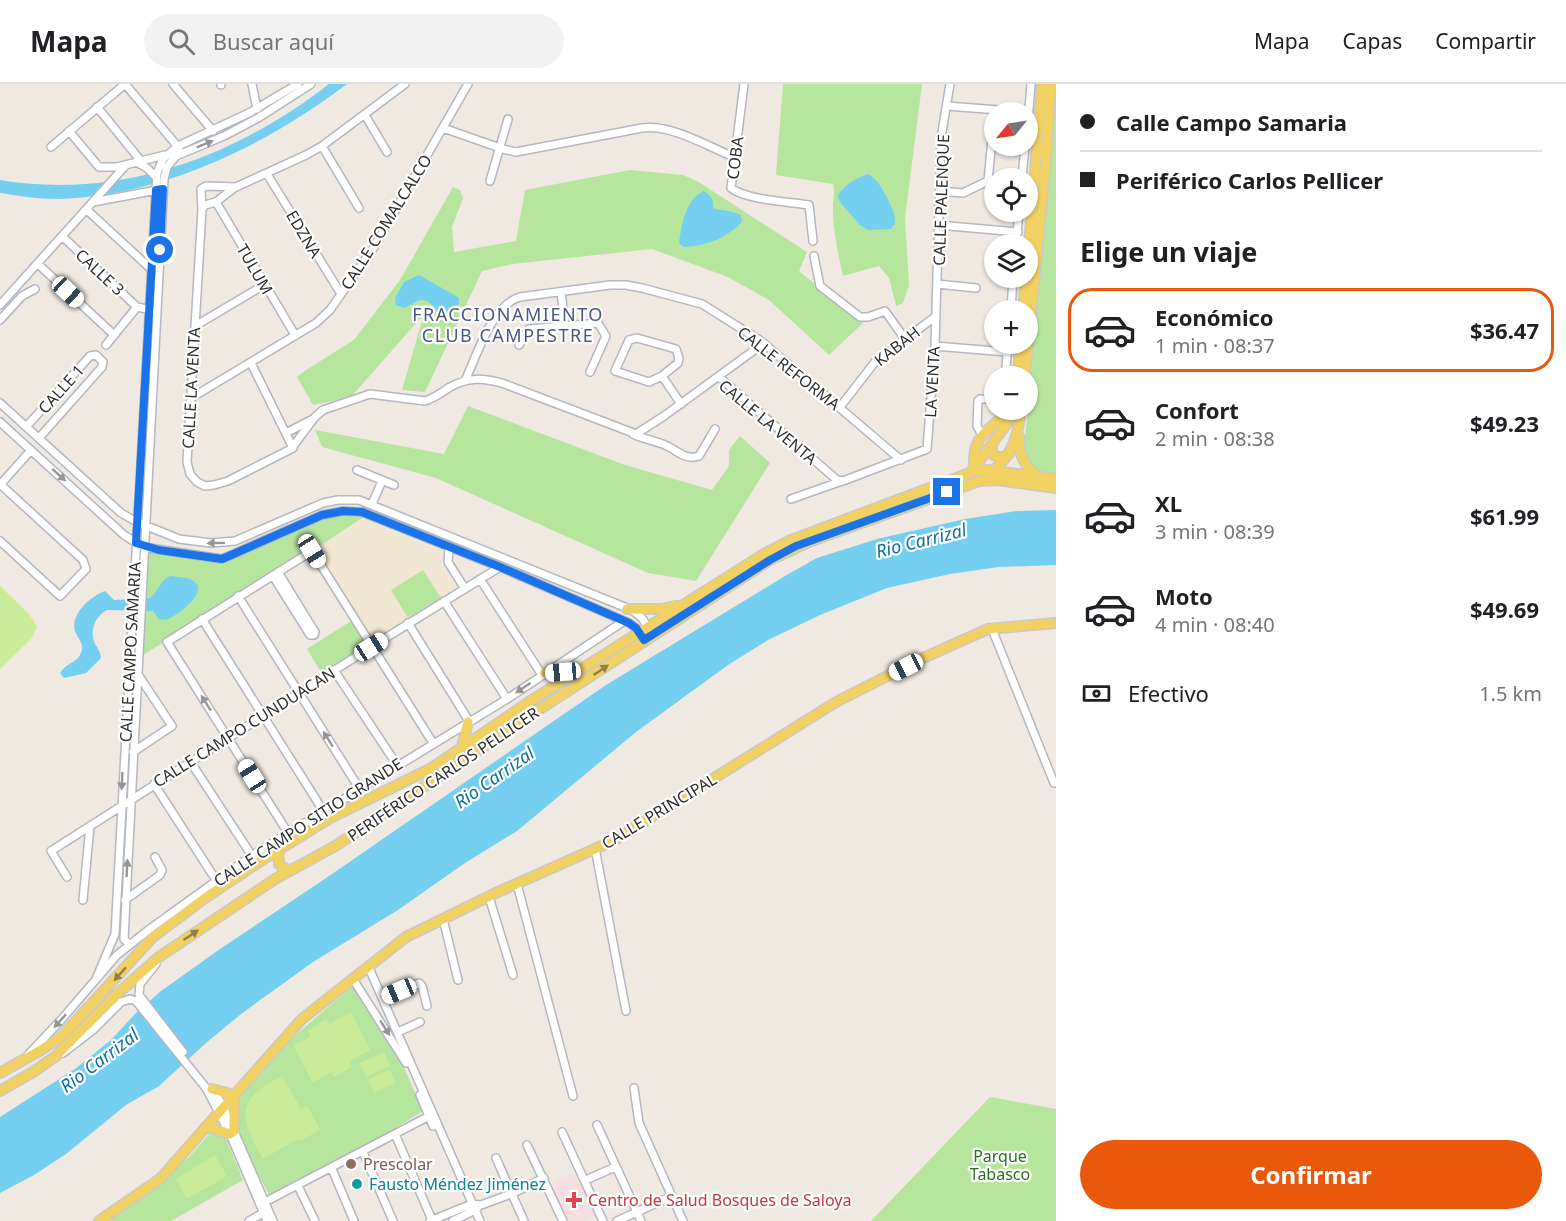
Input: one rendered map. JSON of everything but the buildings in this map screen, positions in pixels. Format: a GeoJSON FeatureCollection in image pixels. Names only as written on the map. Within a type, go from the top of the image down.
{"type":"FeatureCollection","features":[{"type":"Feature","properties":{"kind":"main road"},"geometry":{"type":"LineString","coordinates":[[1030,234],[1042,84]]}},
{"type":"Feature","properties":{"kind":"main road"},"geometry":{"type":"LineString","coordinates":[[1021,366],[1045,168],[1051,84]]}},
{"type":"Feature","properties":{"kind":"main road"},"geometry":{"type":"LineString","coordinates":[[982,471],[974,456],[981,435],[999,420]]}},
{"type":"Feature","properties":{"kind":"main road"},"geometry":{"type":"LineString","coordinates":[[982,471],[993,442],[1008,420]]}},
{"type":"Feature","properties":{"kind":"main road"},"geometry":{"type":"LineString","coordinates":[[651,631],[685,605],[777,546],[982,471],[1010,453],[1020,420]]}},
{"type":"Feature","properties":{"kind":"main road"},"geometry":{"type":"LineString","coordinates":[[1018,431],[1023,462],[1030,471],[1039,476]]}},
{"type":"Feature","properties":{"kind":"main road"},"geometry":{"type":"LineString","coordinates":[[993,442],[991,452],[994,456],[1000,458],[1010,453]]}},
{"type":"Feature","properties":{"kind":"main road"},"geometry":{"type":"LineString","coordinates":[[982,471],[1056,478]]}},
{"type":"Feature","properties":{"kind":"main road","name":"PERIFÉRICO CARLOS PELLICER"},"geometry":{"type":"LineString","coordinates":[[0,1091],[45,1064],[68,1045],[144,968],[170,949],[275,879],[337,845],[651,631],[770,560],[796,546],[964,486],[982,471],[1056,488]]}},
{"type":"Feature","properties":{"kind":"main road"},"geometry":{"type":"LineString","coordinates":[[627,609],[662,609],[685,605]]}},
{"type":"Feature","properties":{"kind":"main road","name":"CALLE PRINCIPAL"},"geometry":{"type":"LineString","coordinates":[[103,1220],[160,1179],[302,1019],[406,937],[615,840],[836,702],[923,658],[992,628],[1056,623]]}},
{"type":"Feature","properties":{"kind":"main road"},"geometry":{"type":"LineString","coordinates":[[293,869],[286,870],[279,864],[278,854],[290,837],[421,773],[580,670],[642,637]]}},
{"type":"Feature","properties":{"kind":"main road"},"geometry":{"type":"LineString","coordinates":[[543,674],[580,670]]}},
{"type":"Feature","properties":{"kind":"main road"},"geometry":{"type":"LineString","coordinates":[[462,747],[469,722]]}},
{"type":"Feature","properties":{"kind":"main road"},"geometry":{"type":"LineString","coordinates":[[0,1073],[50,1045],[72,1026],[153,937],[256,860],[281,848]]}},
{"type":"Feature","properties":{"kind":"main road"},"geometry":{"type":"LineString","coordinates":[[256,860],[273,863],[278,871],[275,879]]}},
{"type":"Feature","properties":{"kind":"main road"},"geometry":{"type":"LineString","coordinates":[[0,1067],[17,1063]]}},
{"type":"Feature","properties":{"kind":"main road"},"geometry":{"type":"LineString","coordinates":[[207,1126],[232,1132],[234,1095],[209,1088]]}},
{"type":"Feature","properties":{"kind":"street"},"geometry":{"type":"LineString","coordinates":[[51,147],[125,84],[182,153]]}},
{"type":"Feature","properties":{"kind":"street"},"geometry":{"type":"LineString","coordinates":[[173,84],[213,131]]}},
{"type":"Feature","properties":{"kind":"street"},"geometry":{"type":"LineString","coordinates":[[252,84],[257,109]]}},
{"type":"Feature","properties":{"kind":"street"},"geometry":{"type":"LineString","coordinates":[[170,157],[178,146],[257,109],[298,84]]}},
{"type":"Feature","properties":{"kind":"street"},"geometry":{"type":"LineString","coordinates":[[69,132],[99,167],[170,157],[224,136],[258,118],[311,84]]}},
{"type":"Feature","properties":{"kind":"street","name":"CALLE LA VENTA"},"geometry":{"type":"LineString","coordinates":[[405,84],[322,146],[239,186],[203,187],[200,193],[202,209],[187,464],[192,477],[201,485],[209,486],[224,482],[292,448],[313,419],[323,410],[367,394],[425,401],[465,381],[482,378],[502,383],[671,448],[680,455],[695,458],[699,456],[715,429]]}},
{"type":"Feature","properties":{"kind":"street","name":"CALLE COMALCALCO"},"geometry":{"type":"LineString","coordinates":[[191,398],[319,321],[374,247],[468,84]]}},
{"type":"Feature","properties":{"kind":"street","name":"COBA"},"geometry":{"type":"LineString","coordinates":[[744,84],[732,189],[753,196],[808,205],[811,210],[813,241]]}},
{"type":"Feature","properties":{"kind":"street","name":"CALLE PALENQUE"},"geometry":{"type":"LineString","coordinates":[[936,316],[941,138],[950,84]]}},
{"type":"Feature","properties":{"kind":"street"},"geometry":{"type":"LineString","coordinates":[[1029,102],[1031,84]]}},
{"type":"Feature","properties":{"kind":"street"},"geometry":{"type":"LineString","coordinates":[[947,106],[984,109]]}},
{"type":"Feature","properties":{"kind":"street"},"geometry":{"type":"LineString","coordinates":[[97,107],[139,162],[160,178]]}},
{"type":"Feature","properties":{"kind":"street"},"geometry":{"type":"LineString","coordinates":[[365,115],[387,152]]}},
{"type":"Feature","properties":{"kind":"street"},"geometry":{"type":"LineString","coordinates":[[490,181],[508,119]]}},
{"type":"Feature","properties":{"kind":"street"},"geometry":{"type":"LineString","coordinates":[[443,128],[512,152],[652,127],[673,131],[734,157]]}},
{"type":"Feature","properties":{"kind":"street"},"geometry":{"type":"LineString","coordinates":[[322,146],[359,208]]}},
{"type":"Feature","properties":{"kind":"street"},"geometry":{"type":"LineString","coordinates":[[939,191],[963,193],[988,181],[990,156]]}},
{"type":"Feature","properties":{"kind":"street","name":"CALLE CAMPO SAMARIA"},"geometry":{"type":"LineString","coordinates":[[153,310],[151,269],[160,178],[170,157]]}},
{"type":"Feature","properties":{"kind":"street"},"geometry":{"type":"LineString","coordinates":[[0,305],[126,165]]}},
{"type":"Feature","properties":{"kind":"street","name":"EDZNA"},"geometry":{"type":"LineString","coordinates":[[267,174],[341,294]]}},
{"type":"Feature","properties":{"kind":"street"},"geometry":{"type":"LineString","coordinates":[[202,209],[205,205],[216,202],[239,186]]}},
{"type":"Feature","properties":{"kind":"street"},"geometry":{"type":"LineString","coordinates":[[93,202],[159,190]]}},
{"type":"Feature","properties":{"kind":"street","name":"CALLE CAMPO SAMARIA"},"geometry":{"type":"LineString","coordinates":[[129,944],[124,939],[125,900],[144,546],[141,524],[159,190]]}},
{"type":"Feature","properties":{"kind":"street","name":"TULUM"},"geometry":{"type":"LineString","coordinates":[[216,202],[295,335]]}},
{"type":"Feature","properties":{"kind":"street"},"geometry":{"type":"LineString","coordinates":[[87,210],[151,269]]}},
{"type":"Feature","properties":{"kind":"street"},"geometry":{"type":"LineString","coordinates":[[938,225],[1018,232],[1018,222]]}},
{"type":"Feature","properties":{"kind":"street","name":"CALLE 3"},"geometry":{"type":"LineString","coordinates":[[63,237],[137,307]]}},
{"type":"Feature","properties":{"kind":"street"},"geometry":{"type":"LineString","coordinates":[[814,256],[820,286],[860,317],[868,317],[885,311],[906,339]]}},
{"type":"Feature","properties":{"kind":"street"},"geometry":{"type":"LineString","coordinates":[[38,264],[114,334]]}},
{"type":"Feature","properties":{"kind":"street"},"geometry":{"type":"LineString","coordinates":[[937,284],[976,288]]}},
{"type":"Feature","properties":{"kind":"street"},"geometry":{"type":"LineString","coordinates":[[195,326],[264,285]]}},
{"type":"Feature","properties":{"kind":"street","name":"CALLE REFORMA"},"geometry":{"type":"LineString","coordinates":[[465,381],[494,320],[506,304],[520,297],[610,285],[642,288],[702,304],[764,343],[901,460]]}},
{"type":"Feature","properties":{"kind":"street"},"geometry":{"type":"LineString","coordinates":[[0,320],[22,296],[35,289]]}},
{"type":"Feature","properties":{"kind":"street"},"geometry":{"type":"LineString","coordinates":[[561,292],[565,325]]}},
{"type":"Feature","properties":{"kind":"street"},"geometry":{"type":"LineString","coordinates":[[106,345],[137,307],[153,310]]}},
{"type":"Feature","properties":{"kind":"street","name":"KABAH"},"geometry":{"type":"LineString","coordinates":[[840,407],[875,362],[936,316]]}},
{"type":"Feature","properties":{"kind":"street","name":"LA VENTA"},"geometry":{"type":"LineString","coordinates":[[927,448],[936,316]]}},
{"type":"Feature","properties":{"kind":"street"},"geometry":{"type":"LineString","coordinates":[[519,345],[529,329],[598,323],[606,333],[590,372]]}},
{"type":"Feature","properties":{"kind":"street"},"geometry":{"type":"LineString","coordinates":[[638,338],[676,349],[679,355],[678,363],[662,376],[649,382],[615,371],[628,340],[638,338]]}},
{"type":"Feature","properties":{"kind":"street"},"geometry":{"type":"LineString","coordinates":[[719,377],[764,343]]}},
{"type":"Feature","properties":{"kind":"street"},"geometry":{"type":"LineString","coordinates":[[935,346],[984,350]]}},
{"type":"Feature","properties":{"kind":"street","name":"CALLE 1"},"geometry":{"type":"LineString","coordinates":[[26,427],[90,356],[96,355],[103,364],[39,438]]}},
{"type":"Feature","properties":{"kind":"street"},"geometry":{"type":"LineString","coordinates":[[251,363],[292,448]]}},
{"type":"Feature","properties":{"kind":"street"},"geometry":{"type":"LineString","coordinates":[[662,376],[681,404]]}},
{"type":"Feature","properties":{"kind":"street","name":"CALLE LA VENTA"},"geometry":{"type":"LineString","coordinates":[[633,434],[638,434],[719,377],[835,480],[843,480]]}},
{"type":"Feature","properties":{"kind":"street"},"geometry":{"type":"LineString","coordinates":[[65,384],[76,395]]}},
{"type":"Feature","properties":{"kind":"street"},"geometry":{"type":"LineString","coordinates":[[981,435],[977,426],[978,401],[984,399]]}},
{"type":"Feature","properties":{"kind":"street"},"geometry":{"type":"LineString","coordinates":[[0,403],[117,510],[141,524],[179,539],[200,543],[227,543],[330,501],[358,500],[627,609],[638,614],[651,631]]}},
{"type":"Feature","properties":{"kind":"street"},"geometry":{"type":"LineString","coordinates":[[285,433],[313,419]]}},
{"type":"Feature","properties":{"kind":"street"},"geometry":{"type":"LineString","coordinates":[[0,422],[124,535],[144,546],[211,559],[225,558],[315,517],[349,510],[368,514],[500,567],[632,624],[642,637]]}},
{"type":"Feature","properties":{"kind":"street","name":"CALLE LA VENTA"},"geometry":{"type":"LineString","coordinates":[[791,499],[901,460],[927,448]]}},
{"type":"Feature","properties":{"kind":"street"},"geometry":{"type":"LineString","coordinates":[[0,541],[60,596],[86,570],[83,560],[0,484],[31,450]]}},
{"type":"Feature","properties":{"kind":"street"},"geometry":{"type":"LineString","coordinates":[[357,470],[394,485]]}},
{"type":"Feature","properties":{"kind":"street"},"geometry":{"type":"LineString","coordinates":[[372,504],[382,481]]}},
{"type":"Feature","properties":{"kind":"street","name":"CALLE CAMPO SAMARIA"},"geometry":{"type":"LineString","coordinates":[[96,979],[115,934],[136,543],[141,524]]}},
{"type":"Feature","properties":{"kind":"street"},"geometry":{"type":"LineString","coordinates":[[449,548],[448,562],[465,589]]}},
{"type":"Feature","properties":{"kind":"street"},"geometry":{"type":"LineString","coordinates":[[290,837],[167,642],[312,551],[433,743]]}},
{"type":"Feature","properties":{"kind":"street","name":"CALLE CAMPO CUNDUACAN"},"geometry":{"type":"LineString","coordinates":[[67,877],[51,851],[500,567]]}},
{"type":"Feature","properties":{"kind":"street"},"geometry":{"type":"LineString","coordinates":[[276,574],[315,632],[314,635],[310,635],[276,574]]}},
{"type":"Feature","properties":{"kind":"street"},"geometry":{"type":"LineString","coordinates":[[480,579],[543,674]]}},
{"type":"Feature","properties":{"kind":"street"},"geometry":{"type":"LineString","coordinates":[[238,596],[360,788]]}},
{"type":"Feature","properties":{"kind":"street"},"geometry":{"type":"LineString","coordinates":[[444,601],[507,699]]}},
{"type":"Feature","properties":{"kind":"street"},"geometry":{"type":"LineString","coordinates":[[202,619],[329,819]]}},
{"type":"Feature","properties":{"kind":"street","name":"CALLE CAMPO SITIO GRANDE"},"geometry":{"type":"LineString","coordinates":[[17,1063],[61,1020],[129,944],[216,880],[256,860],[290,837],[323,810],[507,699],[624,621]]}},
{"type":"Feature","properties":{"kind":"street"},"geometry":{"type":"LineString","coordinates":[[408,624],[469,722]]}},
{"type":"Feature","properties":{"kind":"street"},"geometry":{"type":"LineString","coordinates":[[992,628],[1054,783]]}},
{"type":"Feature","properties":{"kind":"street"},"geometry":{"type":"LineString","coordinates":[[334,670],[397,765]]}},
{"type":"Feature","properties":{"kind":"street"},"geometry":{"type":"LineString","coordinates":[[133,752],[172,726],[137,673]]}},
{"type":"Feature","properties":{"kind":"street"},"geometry":{"type":"LineString","coordinates":[[190,761],[256,860]]}},
{"type":"Feature","properties":{"kind":"street"},"geometry":{"type":"LineString","coordinates":[[154,784],[216,880]]}},
{"type":"Feature","properties":{"kind":"street"},"geometry":{"type":"LineString","coordinates":[[82,900],[90,826]]}},
{"type":"Feature","properties":{"kind":"street"},"geometry":{"type":"LineString","coordinates":[[595,848],[626,1011]]}},
{"type":"Feature","properties":{"kind":"street"},"geometry":{"type":"LineString","coordinates":[[125,900],[160,875],[162,870],[155,857]]}},
{"type":"Feature","properties":{"kind":"street"},"geometry":{"type":"LineString","coordinates":[[517,884],[573,1096]]}},
{"type":"Feature","properties":{"kind":"street"},"geometry":{"type":"LineString","coordinates":[[489,897],[513,975]]}},
{"type":"Feature","properties":{"kind":"street"},"geometry":{"type":"LineString","coordinates":[[443,919],[458,980]]}},
{"type":"Feature","properties":{"kind":"street"},"geometry":{"type":"LineString","coordinates":[[138,1000],[140,984],[170,949]]}},
{"type":"Feature","properties":{"kind":"street"},"geometry":{"type":"LineString","coordinates":[[369,968],[478,1221]]}},
{"type":"Feature","properties":{"kind":"street"},"geometry":{"type":"LineString","coordinates":[[353,979],[404,1059],[431,1115]]}},
{"type":"Feature","properties":{"kind":"street"},"geometry":{"type":"LineString","coordinates":[[382,998],[419,983],[422,986],[427,1006]]}},
{"type":"Feature","properties":{"kind":"street"},"geometry":{"type":"LineString","coordinates":[[45,1064],[85,1037],[121,1002],[130,999],[138,1000],[209,1088],[265,1202],[267,1221]]}},
{"type":"Feature","properties":{"kind":"street"},"geometry":{"type":"LineString","coordinates":[[398,1032],[420,1022]]}},
{"type":"Feature","properties":{"kind":"street"},"geometry":{"type":"LineString","coordinates":[[634,1088],[639,1123],[683,1221]]}},
{"type":"Feature","properties":{"kind":"street"},"geometry":{"type":"LineString","coordinates":[[265,1202],[332,1169],[431,1115]]}},
{"type":"Feature","properties":{"kind":"street"},"geometry":{"type":"LineString","coordinates":[[597,1125],[641,1221]]}},
{"type":"Feature","properties":{"kind":"street"},"geometry":{"type":"LineString","coordinates":[[232,1132],[266,1211],[273,1221]]}},
{"type":"Feature","properties":{"kind":"street"},"geometry":{"type":"LineString","coordinates":[[562,1132],[603,1221]]}},
{"type":"Feature","properties":{"kind":"street"},"geometry":{"type":"LineString","coordinates":[[395,1134],[431,1220],[470,1204],[481,1205],[512,1194],[544,1179]]}},
{"type":"Feature","properties":{"kind":"street"},"geometry":{"type":"LineString","coordinates":[[527,1145],[563,1221]]}},
{"type":"Feature","properties":{"kind":"street"},"geometry":{"type":"LineString","coordinates":[[363,1152],[393,1221]]}},
{"type":"Feature","properties":{"kind":"street"},"geometry":{"type":"LineString","coordinates":[[496,1158],[524,1221]]}},
{"type":"Feature","properties":{"kind":"street"},"geometry":{"type":"LineString","coordinates":[[586,1180],[615,1167]]}},
{"type":"Feature","properties":{"kind":"street"},"geometry":{"type":"LineString","coordinates":[[332,1169],[354,1221]]}},
{"type":"Feature","properties":{"kind":"street"},"geometry":{"type":"LineString","coordinates":[[298,1186],[315,1221]]}},
{"type":"Feature","properties":{"kind":"street"},"geometry":{"type":"LineString","coordinates":[[617,1221],[672,1196]]}},
{"type":"Feature","properties":{"kind":"street"},"geometry":{"type":"LineString","coordinates":[[453,1221],[474,1212],[481,1205]]}},
{"type":"Feature","properties":{"kind":"street"},"geometry":{"type":"LineString","coordinates":[[249,1221],[266,1211]]}},
{"type":"Feature","properties":{"kind":"shaded area"},"geometry":{"type":"Polygon","coordinates":[[[359,517],[440,551],[441,566],[457,587],[441,598],[423,571],[391,590],[408,618],[371,641],[313,548],[359,517]]]}},
{"type":"Feature","properties":{"kind":"shaded area","name":"Centro de Salud Bosques de Saloya"},"geometry":{"type":"Polygon","coordinates":[[[579,1171],[597,1215],[584,1221],[566,1221],[550,1185],[579,1171]]]}},
{"type":"Feature","properties":{"kind":"green space"},"geometry":{"type":"Polygon","coordinates":[[[783,84],[922,84],[905,218],[909,285],[903,303],[896,306],[889,278],[879,266],[843,276],[834,229],[833,184],[776,175],[783,84]]]}},
{"type":"Feature","properties":{"kind":"green space"},"geometry":{"type":"Polygon","coordinates":[[[1056,84],[1056,475],[1038,471],[1029,461],[1024,449],[1027,420],[1038,420],[1038,366],[1032,366],[1033,354],[1038,354],[1038,300],[1056,84]]]}},
{"type":"Feature","properties":{"kind":"green space"},"geometry":{"type":"Polygon","coordinates":[[[630,170],[683,175],[697,181],[807,252],[799,271],[863,323],[829,355],[769,300],[728,277],[652,249],[512,264],[482,271],[425,392],[402,390],[424,314],[351,397],[313,405],[297,377],[354,340],[400,280],[453,187],[460,190],[463,198],[452,227],[454,252],[516,241],[525,190],[630,170]]]}},
{"type":"Feature","properties":{"kind":"green space"},"geometry":{"type":"Polygon","coordinates":[[[468,406],[625,465],[712,490],[729,466],[729,450],[740,436],[770,463],[696,581],[648,573],[436,478],[322,447],[315,430],[444,454],[468,406]]]}},
{"type":"Feature","properties":{"kind":"green space"},"geometry":{"type":"Polygon","coordinates":[[[368,514],[138,658],[144,546],[215,559],[322,515],[368,514]]]}},
{"type":"Feature","properties":{"kind":"green space"},"geometry":{"type":"Polygon","coordinates":[[[423,570],[441,598],[408,618],[391,590],[423,570]]]}},
{"type":"Feature","properties":{"kind":"green space"},"geometry":{"type":"Polygon","coordinates":[[[0,586],[29,614],[37,627],[31,639],[0,669],[0,586]]]}},
{"type":"Feature","properties":{"kind":"green space"},"geometry":{"type":"Polygon","coordinates":[[[354,619],[371,647],[324,677],[307,649],[354,619]]]}},
{"type":"Feature","properties":{"kind":"green space"},"geometry":{"type":"Polygon","coordinates":[[[354,985],[402,1063],[423,1111],[389,1132],[269,1195],[238,1132],[235,1111],[240,1097],[267,1063],[354,985]]]}},
{"type":"Feature","properties":{"kind":"green space"},"geometry":{"type":"Polygon","coordinates":[[[351,1012],[370,1050],[350,1061],[352,1067],[334,1077],[331,1072],[313,1083],[293,1045],[310,1037],[308,1031],[326,1019],[330,1024],[351,1012]]]}},
{"type":"Feature","properties":{"kind":"green space"},"geometry":{"type":"Polygon","coordinates":[[[384,1052],[390,1066],[366,1077],[360,1063],[384,1052]]]}},
{"type":"Feature","properties":{"kind":"green space"},"geometry":{"type":"Polygon","coordinates":[[[390,1069],[396,1083],[374,1093],[368,1080],[390,1069]]]}},
{"type":"Feature","properties":{"kind":"green space"},"geometry":{"type":"Polygon","coordinates":[[[282,1076],[301,1109],[307,1106],[320,1129],[263,1159],[249,1132],[246,1111],[256,1093],[282,1076]]]}},
{"type":"Feature","properties":{"kind":"green space","name":"Parque Tabasco"},"geometry":{"type":"Polygon","coordinates":[[[990,1097],[1056,1109],[1056,1221],[871,1221],[990,1097]]]}},
{"type":"Feature","properties":{"kind":"green space"},"geometry":{"type":"Polygon","coordinates":[[[212,1131],[224,1134],[243,1180],[171,1221],[111,1221],[110,1218],[189,1157],[212,1131]]]}},
{"type":"Feature","properties":{"kind":"green space"},"geometry":{"type":"Polygon","coordinates":[[[215,1155],[227,1176],[187,1199],[176,1179],[215,1155]]]}},
{"type":"Feature","properties":{"kind":"water"},"geometry":{"type":"Polygon","coordinates":[[[329,84],[347,84],[282,128],[248,147],[175,177],[137,188],[59,199],[0,193],[0,180],[45,185],[89,184],[132,178],[174,167],[215,152],[255,133],[293,110],[329,84]]]}},
{"type":"Feature","properties":{"kind":"water"},"geometry":{"type":"Polygon","coordinates":[[[868,174],[881,187],[892,209],[895,222],[891,229],[868,230],[860,225],[839,201],[838,195],[844,188],[868,174]]]}},
{"type":"Feature","properties":{"kind":"water"},"geometry":{"type":"Polygon","coordinates":[[[704,191],[712,198],[713,208],[741,215],[742,222],[716,240],[684,247],[679,243],[686,213],[692,200],[704,191]]]}},
{"type":"Feature","properties":{"kind":"water"},"geometry":{"type":"Polygon","coordinates":[[[419,275],[459,298],[459,304],[444,312],[440,312],[430,303],[421,300],[404,308],[396,305],[395,298],[404,282],[419,275]]]}},
{"type":"Feature","properties":{"kind":"water","name":"Rio Carrizal"},"geometry":{"type":"Polygon","coordinates":[[[1056,510],[1056,565],[998,567],[950,574],[887,588],[820,615],[768,640],[728,665],[636,732],[517,831],[465,863],[398,910],[313,962],[241,1014],[159,1086],[126,1105],[66,1154],[34,1175],[0,1193],[0,1117],[75,1069],[111,1040],[161,991],[606,685],[817,558],[877,539],[965,519],[1017,511],[1056,510]]]}},
{"type":"Feature","properties":{"kind":"water"},"geometry":{"type":"Polygon","coordinates":[[[170,576],[183,577],[196,583],[198,589],[196,595],[185,608],[166,620],[159,619],[153,611],[107,610],[99,616],[93,629],[93,639],[101,658],[86,673],[64,678],[60,673],[77,659],[82,650],[82,644],[74,625],[79,612],[88,601],[105,591],[114,600],[150,598],[170,576]]]}},
{"type":"Feature","properties":{"kind":"place","name":"Prescolar"},"geometry":{"type":"Point","coordinates":[351,1164]}},
{"type":"Feature","properties":{"kind":"place","name":"Fausto Méndez Jiménez"},"geometry":{"type":"Point","coordinates":[357,1184]}},
{"type":"Feature","properties":{"kind":"place","name":"Centro de Salud Bosques de Saloya"},"geometry":{"type":"Point","coordinates":[574,1200]}},
{"type":"Feature","properties":{"kind":"district","name":"FRACCIONAMIENTO CLUB CAMPESTRE"},"geometry":{"type":"Point","coordinates":[508,324]}},
{"type":"Feature","properties":{"kind":"route"},"geometry":{"type":"LineString","coordinates":[[160,250],[163,189],[156,190],[136,543],[149,548],[222,559],[315,517],[336,511],[362,512],[500,567],[629,623],[636,628],[644,640],[796,546],[947,492]]}}]}
